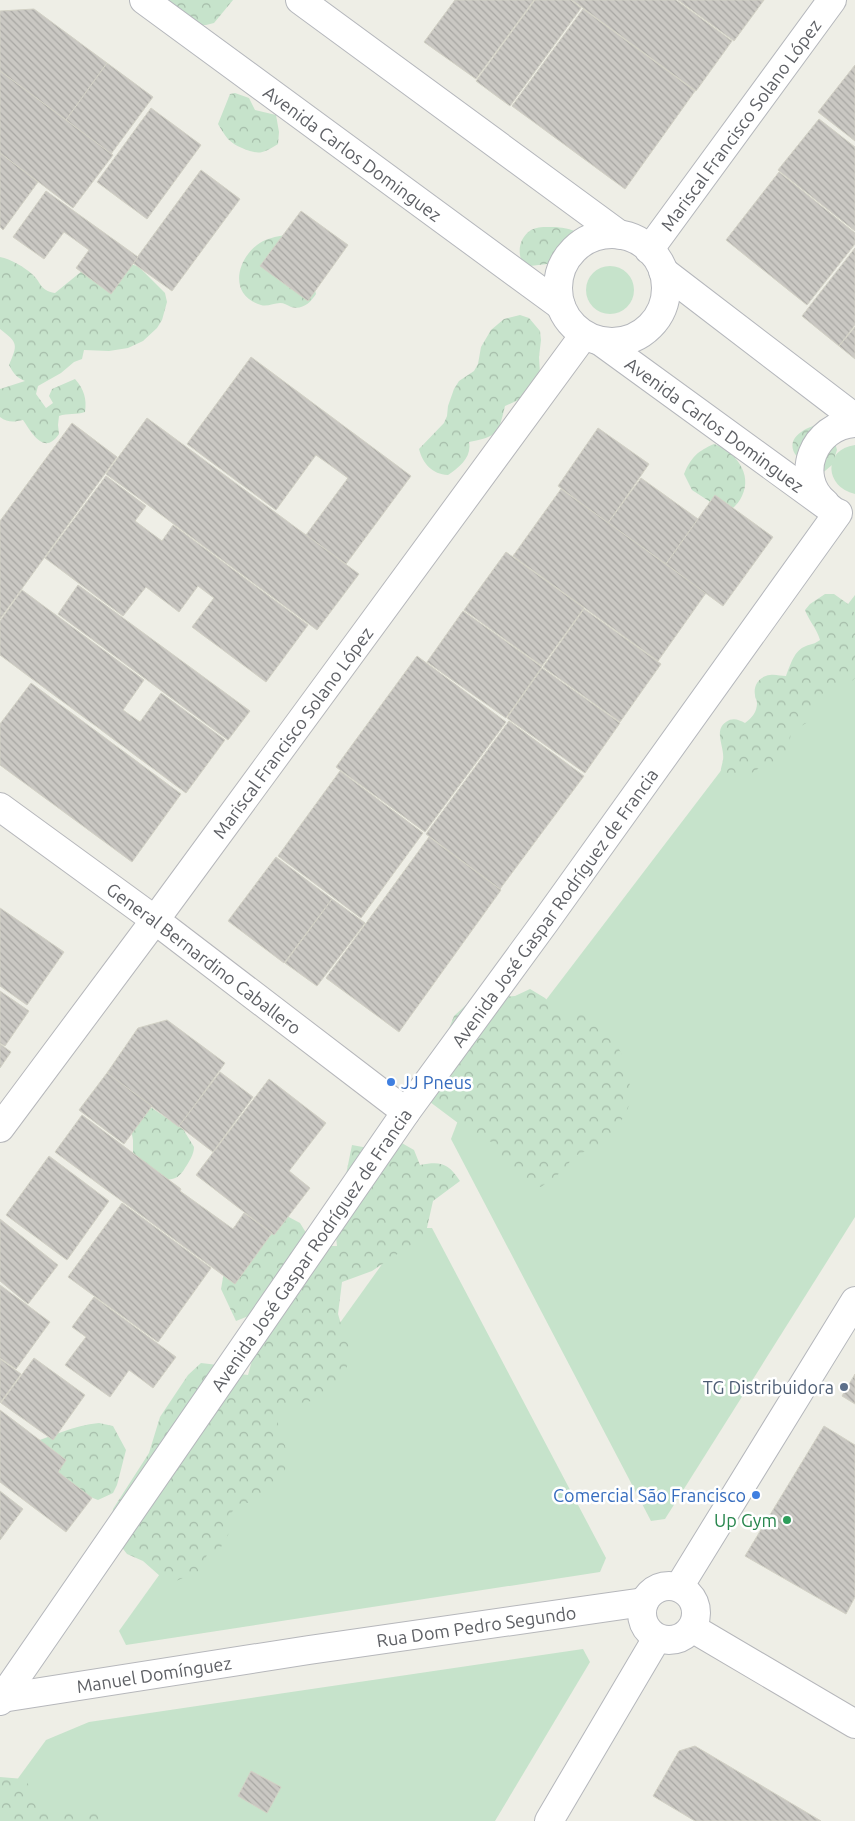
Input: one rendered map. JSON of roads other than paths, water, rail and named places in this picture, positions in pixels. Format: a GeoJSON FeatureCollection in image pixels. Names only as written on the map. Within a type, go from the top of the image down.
{"type":"FeatureCollection","features":[{"type":"Feature","properties":{"kind":"main road","name":"Avenida Carlos Dominguez"},"geometry":{"type":"LineString","coordinates":[[144,0],[561,306]]}},
{"type":"Feature","properties":{"kind":"main road"},"geometry":{"type":"LineString","coordinates":[[300,0],[620,235],[640,242],[656,260],[855,418]]}},
{"type":"Feature","properties":{"kind":"main road","name":"Mariscal Francisco Solano López"},"geometry":{"type":"LineString","coordinates":[[656,260],[832,0]]}},
{"type":"Feature","properties":{"kind":"main road"},"geometry":{"type":"LineString","coordinates":[[620,235],[603,235],[588,239],[575,248],[565,260],[559,274],[557,290],[567,319],[578,331],[592,338],[613,343],[630,340],[645,332],[656,320],[664,304],[666,288],[656,260]]}},
{"type":"Feature","properties":{"kind":"main road","name":"Avenida Carlos Dominguez"},"geometry":{"type":"LineString","coordinates":[[592,338],[845,514]]}},
{"type":"Feature","properties":{"kind":"main road","name":"Mariscal Francisco Solano López"},"geometry":{"type":"LineString","coordinates":[[0,1128],[592,338]]}},
{"type":"Feature","properties":{"kind":"main road"},"geometry":{"type":"LineString","coordinates":[[845,514],[818,495],[810,478],[810,465],[813,450],[821,438],[833,428],[846,423],[855,423]]}},
{"type":"Feature","properties":{"kind":"main road","name":"Avenida José Gaspar Rodríguez de Francia"},"geometry":{"type":"LineString","coordinates":[[1,1699],[406,1112],[845,514]]}},
{"type":"Feature","properties":{"kind":"main road","name":"General Bernardino Caballero"},"geometry":{"type":"LineString","coordinates":[[0,807],[155,920],[406,1112]]}},
{"type":"Feature","properties":{"kind":"main road"},"geometry":{"type":"LineString","coordinates":[[679,1587],[855,1301]]}},
{"type":"Feature","properties":{"kind":"main road"},"geometry":{"type":"LineString","coordinates":[[662,1586],[679,1587],[691,1596],[695,1605],[696,1618],[692,1628],[680,1639],[672,1641],[657,1638],[651,1634],[643,1620],[644,1602],[651,1593],[662,1586]]}},
{"type":"Feature","properties":{"kind":"main road","name":"Rua Dom Pedro Segundo"},"geometry":{"type":"LineString","coordinates":[[309,1650],[644,1602]]}},
{"type":"Feature","properties":{"kind":"main road"},"geometry":{"type":"LineString","coordinates":[[692,1628],[855,1724]]}},
{"type":"Feature","properties":{"kind":"main road"},"geometry":{"type":"LineString","coordinates":[[549,1821],[657,1638]]}},
{"type":"Feature","properties":{"kind":"main road","name":"Manuel Domínguez"},"geometry":{"type":"LineString","coordinates":[[1,1699],[309,1650]]}},
{"type":"Feature","properties":{"kind":"place","name":"JJ Pneus"},"geometry":{"type":"Point","coordinates":[391,1082]}},
{"type":"Feature","properties":{"kind":"place","name":"TG Distribuidora"},"geometry":{"type":"Point","coordinates":[844,1387]}},
{"type":"Feature","properties":{"kind":"place","name":"Comercial São Francisco"},"geometry":{"type":"Point","coordinates":[756,1495]}},
{"type":"Feature","properties":{"kind":"place","name":"Up Gym"},"geometry":{"type":"Point","coordinates":[787,1520]}}]}
